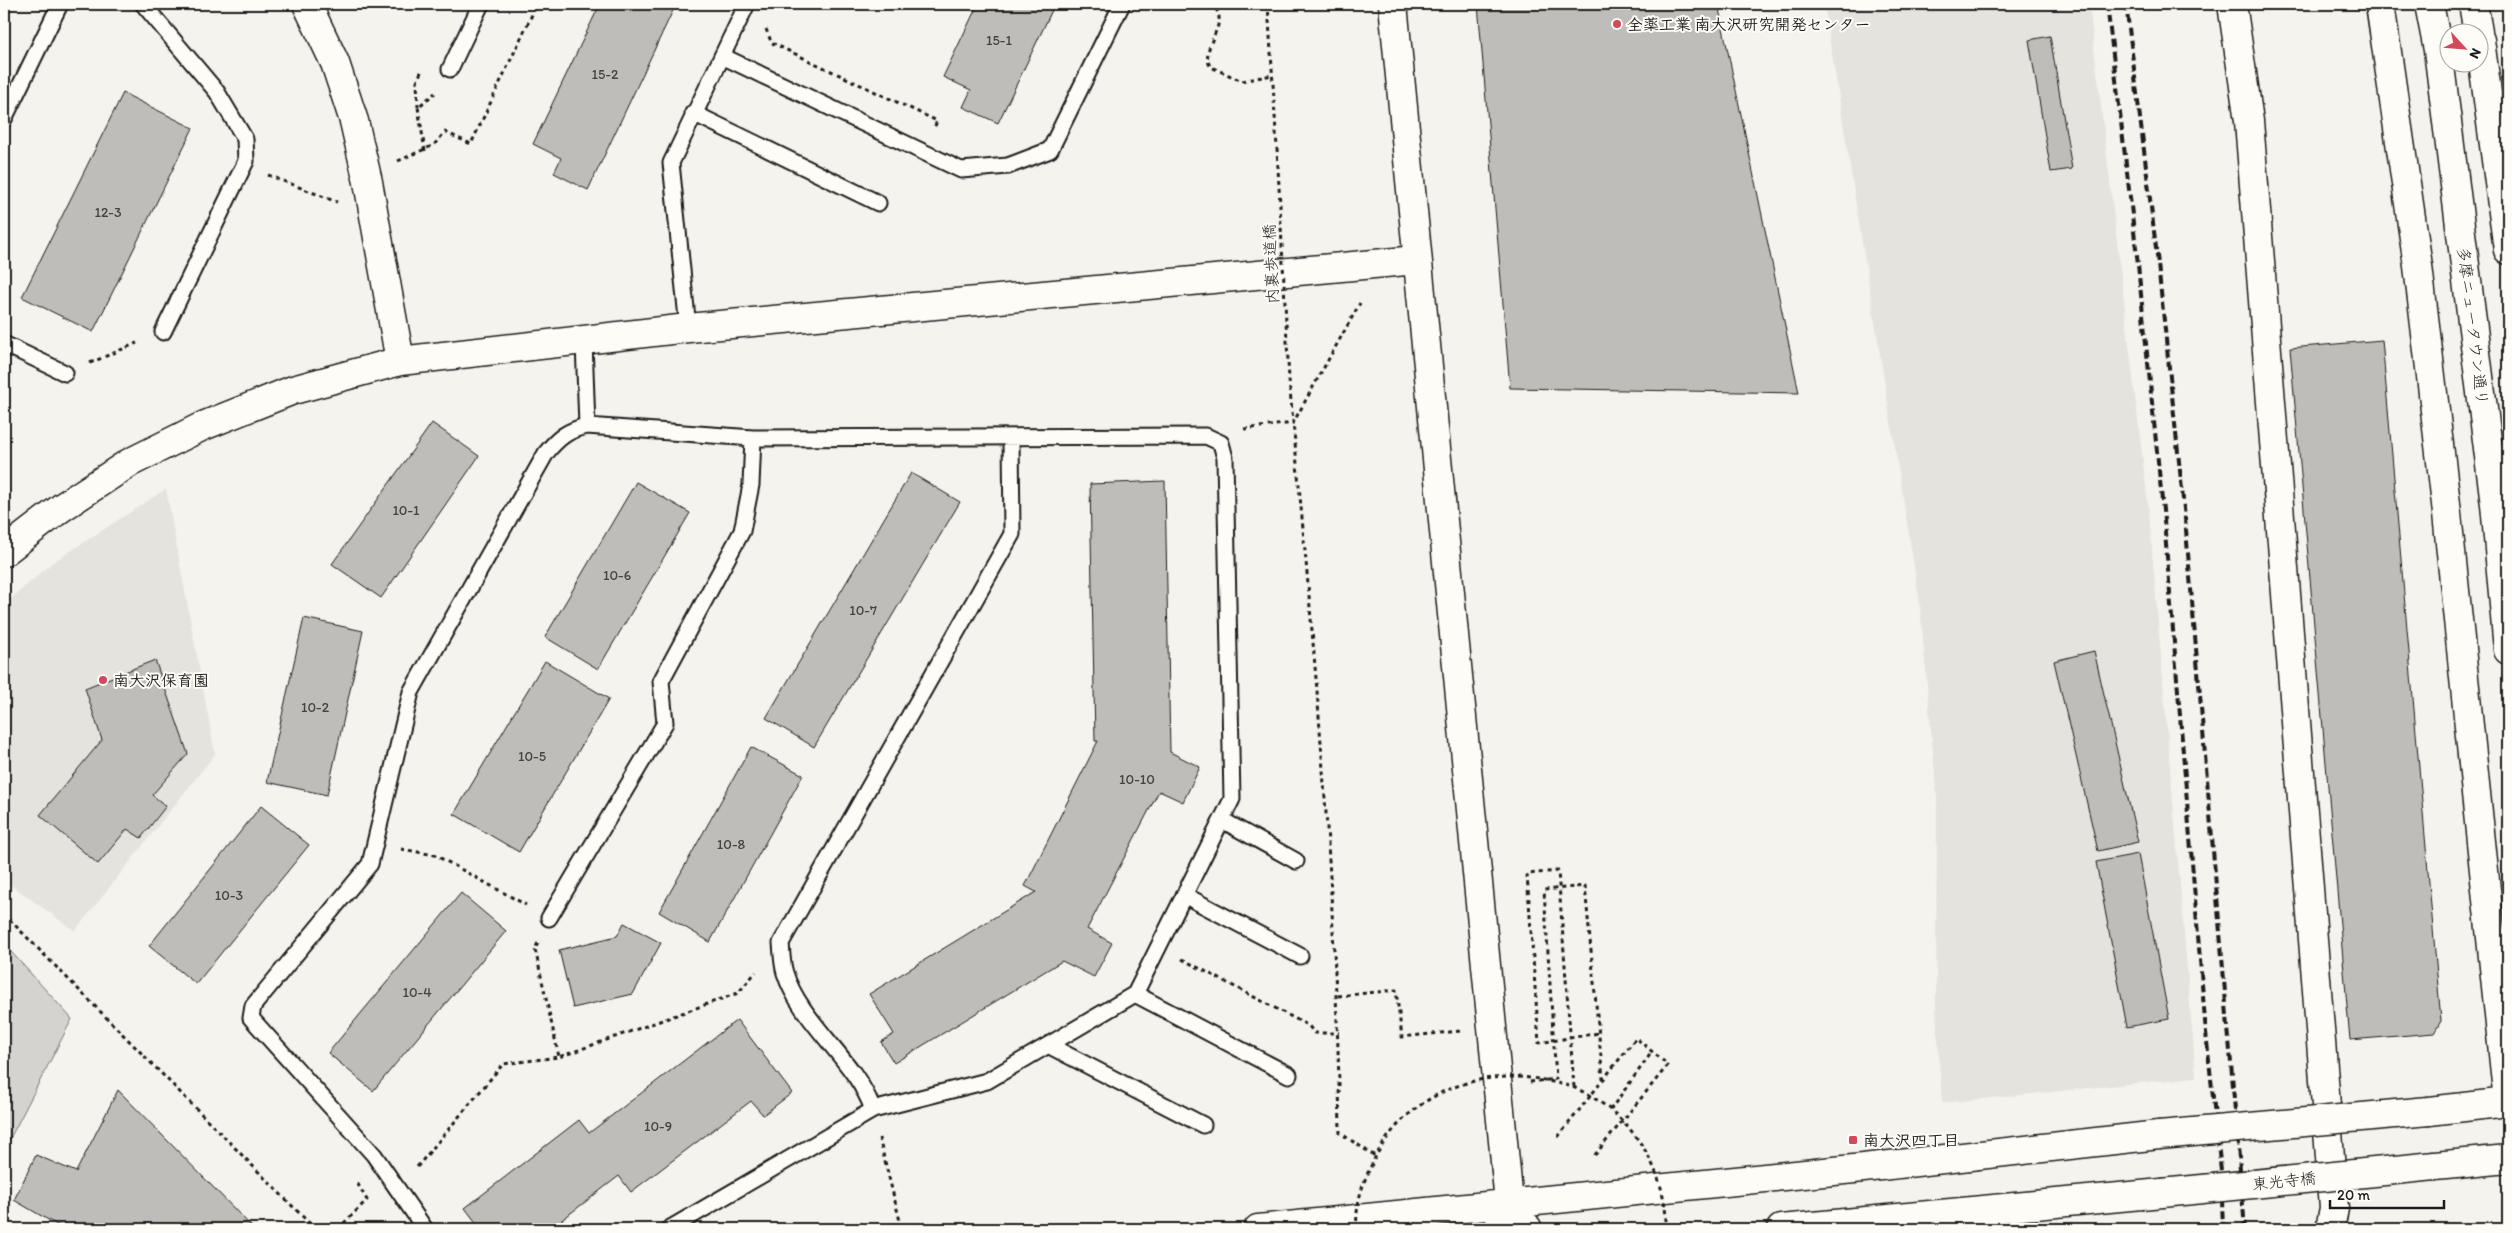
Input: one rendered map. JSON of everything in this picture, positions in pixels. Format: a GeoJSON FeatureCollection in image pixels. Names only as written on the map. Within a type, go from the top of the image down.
{"type":"FeatureCollection","features":[{"type":"Feature","properties":{"kind":"street"},"geometry":{"type":"LineString","coordinates":[[307,4],[336,63],[354,121],[368,182],[400,361]]}},
{"type":"Feature","properties":{"kind":"street"},"geometry":{"type":"LineString","coordinates":[[1393,4],[1509,1203],[1498,1229]]}},
{"type":"Feature","properties":{"kind":"street"},"geometry":{"type":"LineString","coordinates":[[2232,4],[2249,121],[2334,1208],[2330,1229]]}},
{"type":"Feature","properties":{"kind":"street"},"geometry":{"type":"LineString","coordinates":[[1258,1229],[1854,1169],[2159,1135],[2429,1111],[2508,1102],[2444,484],[2418,266],[2380,4]]}},
{"type":"Feature","properties":{"kind":"street","name":"多摩ニュータウン通り"},"geometry":{"type":"LineString","coordinates":[[2429,4],[2438,50],[2494,494],[2508,650]]}},
{"type":"Feature","properties":{"kind":"street"},"geometry":{"type":"LineString","coordinates":[[2473,4],[2476,22]]}},
{"type":"Feature","properties":{"kind":"street"},"geometry":{"type":"LineString","coordinates":[[2484,72],[2508,250]]}},
{"type":"Feature","properties":{"kind":"street"},"geometry":{"type":"LineString","coordinates":[[4,552],[61,508],[129,463],[203,426],[293,390],[400,361],[584,342],[688,328],[1417,260]]}},
{"type":"Feature","properties":{"kind":"street","name":"東光寺橋"},"geometry":{"type":"LineString","coordinates":[[1781,1229],[2508,1159]]}},
{"type":"Feature","properties":{"kind":"street"},"geometry":{"type":"LineString","coordinates":[[1509,1203],[1528,1229]]}},
{"type":"Feature","properties":{"kind":"lane"},"geometry":{"type":"LineString","coordinates":[[4,119],[60,4]]}},
{"type":"Feature","properties":{"kind":"lane"},"geometry":{"type":"LineString","coordinates":[[143,4],[217,92],[245,139],[246,161],[163,332]]}},
{"type":"Feature","properties":{"kind":"lane"},"geometry":{"type":"LineString","coordinates":[[450,69],[481,4]]}},
{"type":"Feature","properties":{"kind":"lane"},"geometry":{"type":"LineString","coordinates":[[688,328],[671,163],[693,113],[747,4]]}},
{"type":"Feature","properties":{"kind":"lane"},"geometry":{"type":"LineString","coordinates":[[722,56],[960,170],[1008,166],[1050,150],[1122,4]]}},
{"type":"Feature","properties":{"kind":"lane"},"geometry":{"type":"LineString","coordinates":[[693,113],[878,203]]}},
{"type":"Feature","properties":{"kind":"lane"},"geometry":{"type":"LineString","coordinates":[[584,342],[587,426]]}},
{"type":"Feature","properties":{"kind":"lane"},"geometry":{"type":"LineString","coordinates":[[4,344],[65,373]]}},
{"type":"Feature","properties":{"kind":"lane"},"geometry":{"type":"LineString","coordinates":[[425,1229],[374,1155],[251,1018],[253,1006],[370,864],[411,692],[546,453],[557,439],[574,429],[587,426],[753,438],[1206,436],[1221,443],[1225,458],[1232,799],[1135,994],[987,1081],[873,1110],[669,1229]]}},
{"type":"Feature","properties":{"kind":"lane"},"geometry":{"type":"LineString","coordinates":[[873,1110],[867,1091],[798,1000],[785,974],[781,943],[1012,534],[1010,436]]}},
{"type":"Feature","properties":{"kind":"lane"},"geometry":{"type":"LineString","coordinates":[[549,918],[665,723],[661,680],[742,531],[750,485],[753,438]]}},
{"type":"Feature","properties":{"kind":"lane"},"geometry":{"type":"LineString","coordinates":[[1222,820],[1296,861]]}},
{"type":"Feature","properties":{"kind":"lane"},"geometry":{"type":"LineString","coordinates":[[1184,896],[1300,956]]}},
{"type":"Feature","properties":{"kind":"lane"},"geometry":{"type":"LineString","coordinates":[[1135,994],[1289,1074]]}},
{"type":"Feature","properties":{"kind":"lane"},"geometry":{"type":"LineString","coordinates":[[1048,1045],[1202,1125]]}},
{"type":"Feature","properties":{"kind":"path"},"geometry":{"type":"LineString","coordinates":[[395,162],[434,145],[445,132],[471,144],[537,4]]}},
{"type":"Feature","properties":{"kind":"path"},"geometry":{"type":"LineString","coordinates":[[1209,4],[1217,10],[1219,17],[1208,50],[1208,63],[1211,67],[1242,81],[1272,75]]}},
{"type":"Feature","properties":{"kind":"path","name":"内裏歩道橋"},"geometry":{"type":"LineString","coordinates":[[1268,4],[1289,380],[1314,661],[1338,996],[1340,1133],[1375,1156]]}},
{"type":"Feature","properties":{"kind":"path"},"geometry":{"type":"LineString","coordinates":[[772,43],[937,121],[934,129],[942,133]]}},
{"type":"Feature","properties":{"kind":"path"},"geometry":{"type":"LineString","coordinates":[[425,150],[418,107],[435,93],[450,69]]}},
{"type":"Feature","properties":{"kind":"path"},"geometry":{"type":"LineString","coordinates":[[261,172],[342,204]]}},
{"type":"Feature","properties":{"kind":"path"},"geometry":{"type":"LineString","coordinates":[[1221,443],[1236,430],[1293,423],[1360,303]]}},
{"type":"Feature","properties":{"kind":"path"},"geometry":{"type":"LineString","coordinates":[[65,373],[163,332]]}},
{"type":"Feature","properties":{"kind":"path"},"geometry":{"type":"LineString","coordinates":[[374,845],[435,855],[549,918],[535,949],[559,1057]]}},
{"type":"Feature","properties":{"kind":"path"},"geometry":{"type":"LineString","coordinates":[[1574,1087],[1571,1038],[1570,1028],[1564,950],[1564,940],[1558,871],[1527,874],[1539,1043],[1566,1038],[1575,1037],[1584,1036],[1599,1033]]}},
{"type":"Feature","properties":{"kind":"path"},"geometry":{"type":"LineString","coordinates":[[1527,1082],[1556,1079],[1544,890],[1585,886],[1603,1080]]}},
{"type":"Feature","properties":{"kind":"path"},"geometry":{"type":"LineString","coordinates":[[4,914],[316,1229]]}},
{"type":"Feature","properties":{"kind":"path"},"geometry":{"type":"LineString","coordinates":[[374,1155],[413,1172],[503,1064],[559,1057],[738,993],[781,943]]}},
{"type":"Feature","properties":{"kind":"path"},"geometry":{"type":"LineString","coordinates":[[1158,947],[1310,1026],[1314,1033],[1339,1033]]}},
{"type":"Feature","properties":{"kind":"path"},"geometry":{"type":"LineString","coordinates":[[1338,996],[1396,990],[1402,1037],[1461,1031]]}},
{"type":"Feature","properties":{"kind":"path"},"geometry":{"type":"LineString","coordinates":[[1558,1137],[1636,1038],[1668,1065],[1594,1156]]}},
{"type":"Feature","properties":{"kind":"path"},"geometry":{"type":"LineString","coordinates":[[1610,1110],[1652,1052]]}},
{"type":"Feature","properties":{"kind":"path"},"geometry":{"type":"LineString","coordinates":[[1357,1229],[1361,1187],[1375,1156],[1389,1134],[1405,1118],[1428,1101],[1462,1084],[1478,1079],[1506,1076],[1536,1078],[1574,1087],[1610,1110],[1636,1137],[1649,1155],[1658,1175],[1664,1197],[1666,1229]]}},
{"type":"Feature","properties":{"kind":"path"},"geometry":{"type":"LineString","coordinates":[[886,1168],[902,1229]]}},
{"type":"Feature","properties":{"kind":"path"},"geometry":{"type":"LineString","coordinates":[[338,1229],[367,1200],[354,1179]]}},
{"type":"Feature","properties":{"kind":"shaded area"},"geometry":{"type":"Polygon","coordinates":[[[1824,4],[2089,4],[2149,514],[2196,1077],[1942,1103],[1936,1010],[1937,797],[1920,604],[1824,4]]]}},
{"type":"Feature","properties":{"kind":"shaded area","name":"南大沢保育園"},"geometry":{"type":"Polygon","coordinates":[[[166,489],[215,754],[75,931],[4,880],[4,605],[52,563],[166,489]]]}},
{"type":"Feature","properties":{"kind":"shaded area"},"geometry":{"type":"Polygon","coordinates":[[[4,944],[72,1019],[4,1150],[4,944]]]}},
{"type":"Feature","properties":{"kind":"building"},"geometry":{"type":"Polygon","coordinates":[[[600,4],[676,4],[588,190],[554,173],[561,158],[533,144],[600,4]]]}},
{"type":"Feature","properties":{"kind":"building"},"geometry":{"type":"Polygon","coordinates":[[[978,4],[1055,4],[998,123],[963,107],[971,90],[943,77],[978,4]]]}},
{"type":"Feature","properties":{"kind":"building"},"geometry":{"type":"Polygon","coordinates":[[[1478,4],[1718,4],[1799,393],[1510,388],[1478,4]]]}},
{"type":"Feature","properties":{"kind":"building"},"geometry":{"type":"Polygon","coordinates":[[[2050,36],[2072,169],[2051,172],[2029,40],[2050,36]]]}},
{"type":"Feature","properties":{"kind":"building"},"geometry":{"type":"Polygon","coordinates":[[[123,93],[193,128],[93,332],[22,297],[123,93]]]}},
{"type":"Feature","properties":{"kind":"building"},"geometry":{"type":"Polygon","coordinates":[[[2382,340],[2441,1021],[2434,1033],[2350,1040],[2290,348],[2382,340]]]}},
{"type":"Feature","properties":{"kind":"building"},"geometry":{"type":"Polygon","coordinates":[[[432,423],[479,456],[381,598],[332,564],[432,423]]]}},
{"type":"Feature","properties":{"kind":"building"},"geometry":{"type":"Polygon","coordinates":[[[911,473],[960,502],[814,747],[766,718],[911,473]]]}},
{"type":"Feature","properties":{"kind":"building"},"geometry":{"type":"Polygon","coordinates":[[[1165,481],[1170,752],[1200,767],[1183,802],[1159,791],[1087,929],[1112,943],[1094,977],[1062,961],[894,1063],[881,1042],[894,1034],[869,994],[1036,892],[1025,886],[1098,741],[1095,741],[1090,484],[1165,481]]]}},
{"type":"Feature","properties":{"kind":"building"},"geometry":{"type":"Polygon","coordinates":[[[636,482],[690,513],[598,669],[545,637],[636,482]]]}},
{"type":"Feature","properties":{"kind":"building"},"geometry":{"type":"Polygon","coordinates":[[[304,618],[363,631],[327,795],[267,782],[304,618]]]}},
{"type":"Feature","properties":{"kind":"building"},"geometry":{"type":"Polygon","coordinates":[[[2094,651],[2138,842],[2098,851],[2054,661],[2094,651]]]}},
{"type":"Feature","properties":{"kind":"building"},"geometry":{"type":"Polygon","coordinates":[[[155,660],[188,754],[152,795],[166,806],[141,838],[127,829],[98,864],[40,815],[102,740],[85,688],[155,660]]]}},
{"type":"Feature","properties":{"kind":"building"},"geometry":{"type":"Polygon","coordinates":[[[545,661],[609,699],[519,852],[454,814],[545,661]]]}},
{"type":"Feature","properties":{"kind":"building"},"geometry":{"type":"Polygon","coordinates":[[[751,747],[803,775],[710,942],[659,912],[751,747]]]}},
{"type":"Feature","properties":{"kind":"building"},"geometry":{"type":"Polygon","coordinates":[[[261,806],[309,845],[196,984],[149,946],[261,806]]]}},
{"type":"Feature","properties":{"kind":"building"},"geometry":{"type":"Polygon","coordinates":[[[2138,854],[2169,1019],[2127,1027],[2096,862],[2138,854]]]}},
{"type":"Feature","properties":{"kind":"building"},"geometry":{"type":"Polygon","coordinates":[[[461,893],[506,931],[373,1091],[328,1053],[461,893]]]}},
{"type":"Feature","properties":{"kind":"building"},"geometry":{"type":"Polygon","coordinates":[[[624,923],[661,943],[633,994],[573,1008],[559,950],[617,936],[624,923]]]}},
{"type":"Feature","properties":{"kind":"building"},"geometry":{"type":"Polygon","coordinates":[[[737,1020],[792,1093],[763,1115],[751,1101],[631,1192],[619,1176],[550,1229],[481,1229],[465,1208],[579,1120],[589,1133],[737,1020]]]}},
{"type":"Feature","properties":{"kind":"building"},"geometry":{"type":"Polygon","coordinates":[[[118,1090],[254,1229],[64,1229],[14,1200],[36,1155],[76,1172],[118,1090]]]}},
{"type":"Feature","properties":{"kind":"railway"},"geometry":{"type":"LineString","coordinates":[[2107,4],[2138,265],[2164,520],[2206,1033],[2221,1171],[2223,1229]]}},
{"type":"Feature","properties":{"kind":"railway"},"geometry":{"type":"LineString","coordinates":[[2126,4],[2158,264],[2185,518],[2245,1229]]}},
{"type":"Feature","properties":{"kind":"place","name":"全薬工業 南大沢研究開発センター"},"geometry":{"type":"Point","coordinates":[1617,24]}},
{"type":"Feature","properties":{"kind":"place","name":"南大沢保育園"},"geometry":{"type":"Point","coordinates":[103,680]}},
{"type":"Feature","properties":{"kind":"place","name":"南大沢四丁目"},"geometry":{"type":"Point","coordinates":[1853,1140]}}]}
